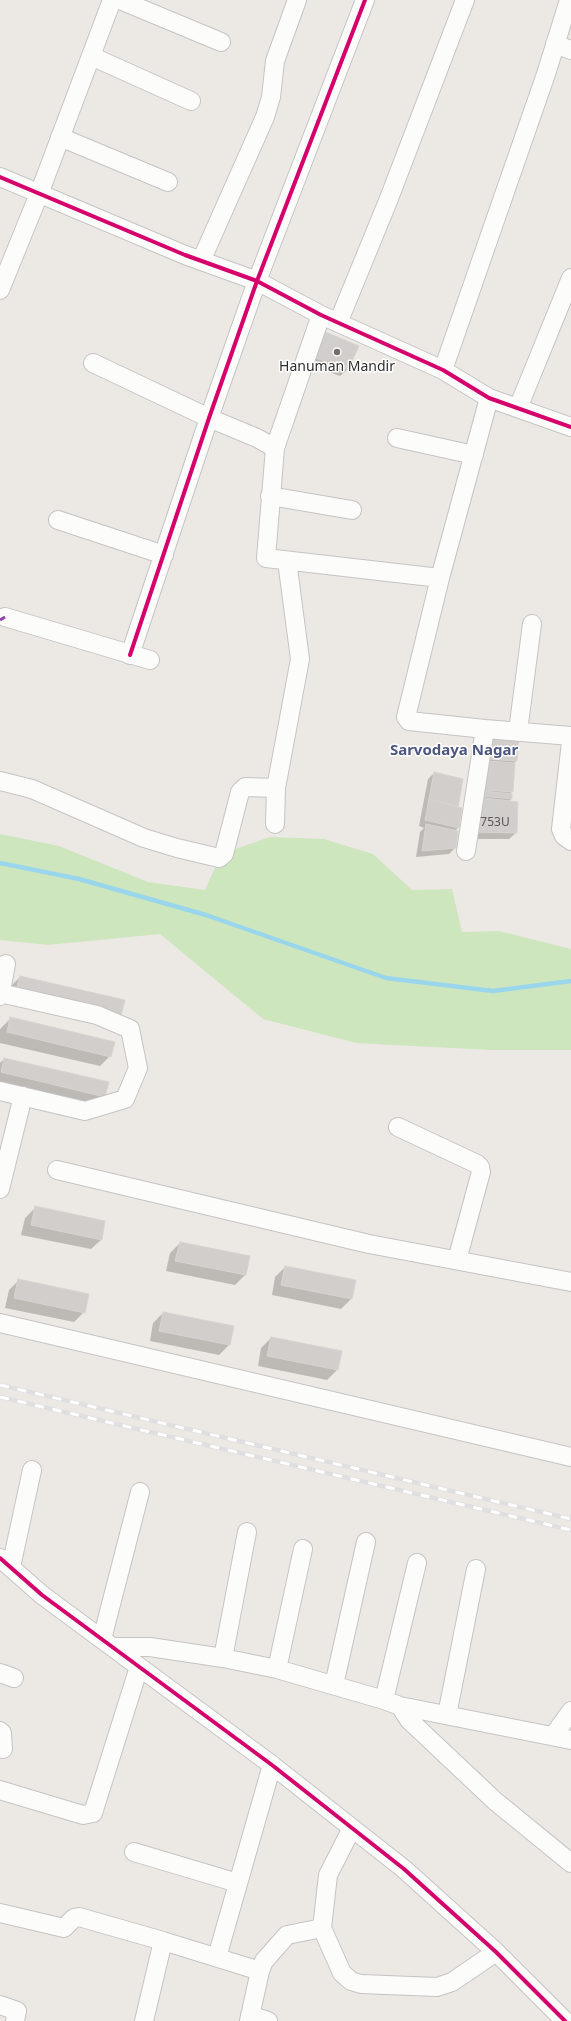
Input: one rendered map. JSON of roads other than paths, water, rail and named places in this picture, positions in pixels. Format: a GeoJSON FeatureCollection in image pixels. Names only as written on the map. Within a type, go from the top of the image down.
{"type":"FeatureCollection","features":[{"type":"Feature","properties":{"kind":"street"},"geometry":{"type":"LineString","coordinates":[[201,261],[267,111],[271,97],[275,61],[297,0]]}},
{"type":"Feature","properties":{"kind":"street"},"geometry":{"type":"LineString","coordinates":[[130,655],[209,418],[258,281],[365,0]]}},
{"type":"Feature","properties":{"kind":"street"},"geometry":{"type":"LineString","coordinates":[[338,323],[388,201],[464,0]]}},
{"type":"Feature","properties":{"kind":"street"},"geometry":{"type":"LineString","coordinates":[[443,370],[563,47],[569,0]]}},
{"type":"Feature","properties":{"kind":"street"},"geometry":{"type":"LineString","coordinates":[[0,290],[39,194],[111,1],[221,42]]}},
{"type":"Feature","properties":{"kind":"street"},"geometry":{"type":"LineString","coordinates":[[91,56],[191,101]]}},
{"type":"Feature","properties":{"kind":"street"},"geometry":{"type":"LineString","coordinates":[[60,137],[168,182]]}},
{"type":"Feature","properties":{"kind":"street"},"geometry":{"type":"LineString","coordinates":[[0,177],[201,261],[258,281],[338,323],[443,370],[489,398],[571,426]]}},
{"type":"Feature","properties":{"kind":"street"},"geometry":{"type":"LineString","coordinates":[[518,408],[571,278]]}},
{"type":"Feature","properties":{"kind":"street"},"geometry":{"type":"LineString","coordinates":[[322,315],[274,448],[266,558],[440,578]]}},
{"type":"Feature","properties":{"kind":"street"},"geometry":{"type":"LineString","coordinates":[[93,363],[209,418],[257,438],[274,448]]}},
{"type":"Feature","properties":{"kind":"street"},"geometry":{"type":"LineString","coordinates":[[489,398],[440,578],[406,717],[407,720],[485,729],[571,736]]}},
{"type":"Feature","properties":{"kind":"street"},"geometry":{"type":"LineString","coordinates":[[397,438],[474,455]]}},
{"type":"Feature","properties":{"kind":"street"},"geometry":{"type":"LineString","coordinates":[[270,496],[352,510]]}},
{"type":"Feature","properties":{"kind":"street"},"geometry":{"type":"LineString","coordinates":[[58,520],[164,555]]}},
{"type":"Feature","properties":{"kind":"street"},"geometry":{"type":"LineString","coordinates":[[275,824],[276,788],[300,659],[288,561]]}},
{"type":"Feature","properties":{"kind":"street"},"geometry":{"type":"LineString","coordinates":[[5,617],[150,660]]}},
{"type":"Feature","properties":{"kind":"street"},"geometry":{"type":"LineString","coordinates":[[518,731],[532,624]]}},
{"type":"Feature","properties":{"kind":"street"},"geometry":{"type":"LineString","coordinates":[[466,850],[485,729]]}},
{"type":"Feature","properties":{"kind":"street"},"geometry":{"type":"LineString","coordinates":[[571,742],[561,829],[564,836],[571,841]]}},
{"type":"Feature","properties":{"kind":"street"},"geometry":{"type":"LineString","coordinates":[[0,781],[32,789],[144,838],[177,848],[220,858],[224,854],[240,792],[245,787],[276,788]]}},
{"type":"Feature","properties":{"kind":"street"},"geometry":{"type":"LineString","coordinates":[[0,1091],[85,1111],[125,1099],[138,1068],[130,1029],[97,1015],[0,994],[6,964]]}},
{"type":"Feature","properties":{"kind":"street"},"geometry":{"type":"LineString","coordinates":[[0,1189],[23,1096]]}},
{"type":"Feature","properties":{"kind":"street"},"geometry":{"type":"LineString","coordinates":[[398,1127],[477,1164],[480,1167],[481,1172],[457,1260]]}},
{"type":"Feature","properties":{"kind":"street"},"geometry":{"type":"LineString","coordinates":[[57,1170],[369,1244],[571,1282]]}},
{"type":"Feature","properties":{"kind":"street"},"geometry":{"type":"LineString","coordinates":[[0,1322],[571,1458]]}},
{"type":"Feature","properties":{"kind":"street"},"geometry":{"type":"LineString","coordinates":[[32,1470],[3,1560],[42,1595],[272,1765],[404,1869],[496,1952],[565,2021]]}},
{"type":"Feature","properties":{"kind":"street"},"geometry":{"type":"LineString","coordinates":[[108,1643],[140,1492]]}},
{"type":"Feature","properties":{"kind":"street"},"geometry":{"type":"LineString","coordinates":[[223,1658],[247,1532]]}},
{"type":"Feature","properties":{"kind":"street"},"geometry":{"type":"LineString","coordinates":[[334,1686],[366,1542]]}},
{"type":"Feature","properties":{"kind":"street"},"geometry":{"type":"LineString","coordinates":[[277,1669],[303,1549]]}},
{"type":"Feature","properties":{"kind":"street"},"geometry":{"type":"LineString","coordinates":[[392,1703],[418,1563]]}},
{"type":"Feature","properties":{"kind":"street"},"geometry":{"type":"LineString","coordinates":[[447,1715],[476,1569]]}},
{"type":"Feature","properties":{"kind":"street"},"geometry":{"type":"LineString","coordinates":[[108,1643],[150,1647],[223,1658],[277,1669],[392,1703],[571,1740]]}},
{"type":"Feature","properties":{"kind":"street"},"geometry":{"type":"LineString","coordinates":[[0,1790],[83,1815],[93,1812],[139,1667]]}},
{"type":"Feature","properties":{"kind":"street"},"geometry":{"type":"LineString","coordinates":[[392,1703],[495,1802],[571,1863]]}},
{"type":"Feature","properties":{"kind":"street"},"geometry":{"type":"LineString","coordinates":[[553,1736],[571,1711]]}},
{"type":"Feature","properties":{"kind":"street"},"geometry":{"type":"LineString","coordinates":[[0,1731],[2,1733],[3,1749]]}},
{"type":"Feature","properties":{"kind":"street"},"geometry":{"type":"LineString","coordinates":[[217,1957],[272,1765]]}},
{"type":"Feature","properties":{"kind":"street"},"geometry":{"type":"LineString","coordinates":[[352,1828],[328,1875],[322,1928],[342,1973],[351,1981],[362,1984],[437,1987],[452,1982],[496,1952]]}},
{"type":"Feature","properties":{"kind":"street"},"geometry":{"type":"LineString","coordinates":[[134,1852],[238,1884]]}},
{"type":"Feature","properties":{"kind":"street"},"geometry":{"type":"LineString","coordinates":[[0,1913],[64,1928],[74,1918],[79,1917],[260,1971]]}},
{"type":"Feature","properties":{"kind":"street"},"geometry":{"type":"LineString","coordinates":[[268,2021],[250,2018],[260,1971],[264,1961],[287,1935],[322,1928]]}},
{"type":"Feature","properties":{"kind":"street"},"geometry":{"type":"LineString","coordinates":[[144,2021],[163,1941]]}},
{"type":"Feature","properties":{"kind":"street"},"geometry":{"type":"LineString","coordinates":[[0,2005],[17,2011],[15,2021]]}},
{"type":"Feature","properties":{"kind":"waterway"},"geometry":{"type":"LineString","coordinates":[[0,863],[79,879],[206,915],[386,978],[493,991],[571,981]]}},
{"type":"Feature","properties":{"kind":"railway"},"geometry":{"type":"LineString","coordinates":[[0,1385],[571,1519]]}},
{"type":"Feature","properties":{"kind":"railway"},"geometry":{"type":"LineString","coordinates":[[0,1397],[571,1530]]}},
{"type":"Feature","properties":{"kind":"place","name":"Hanuman Mandir"},"geometry":{"type":"Point","coordinates":[337,352]}},
{"type":"Feature","properties":{"kind":"district","name":"Sarvodaya Nagar"},"geometry":{"type":"Point","coordinates":[454,751]}}]}
